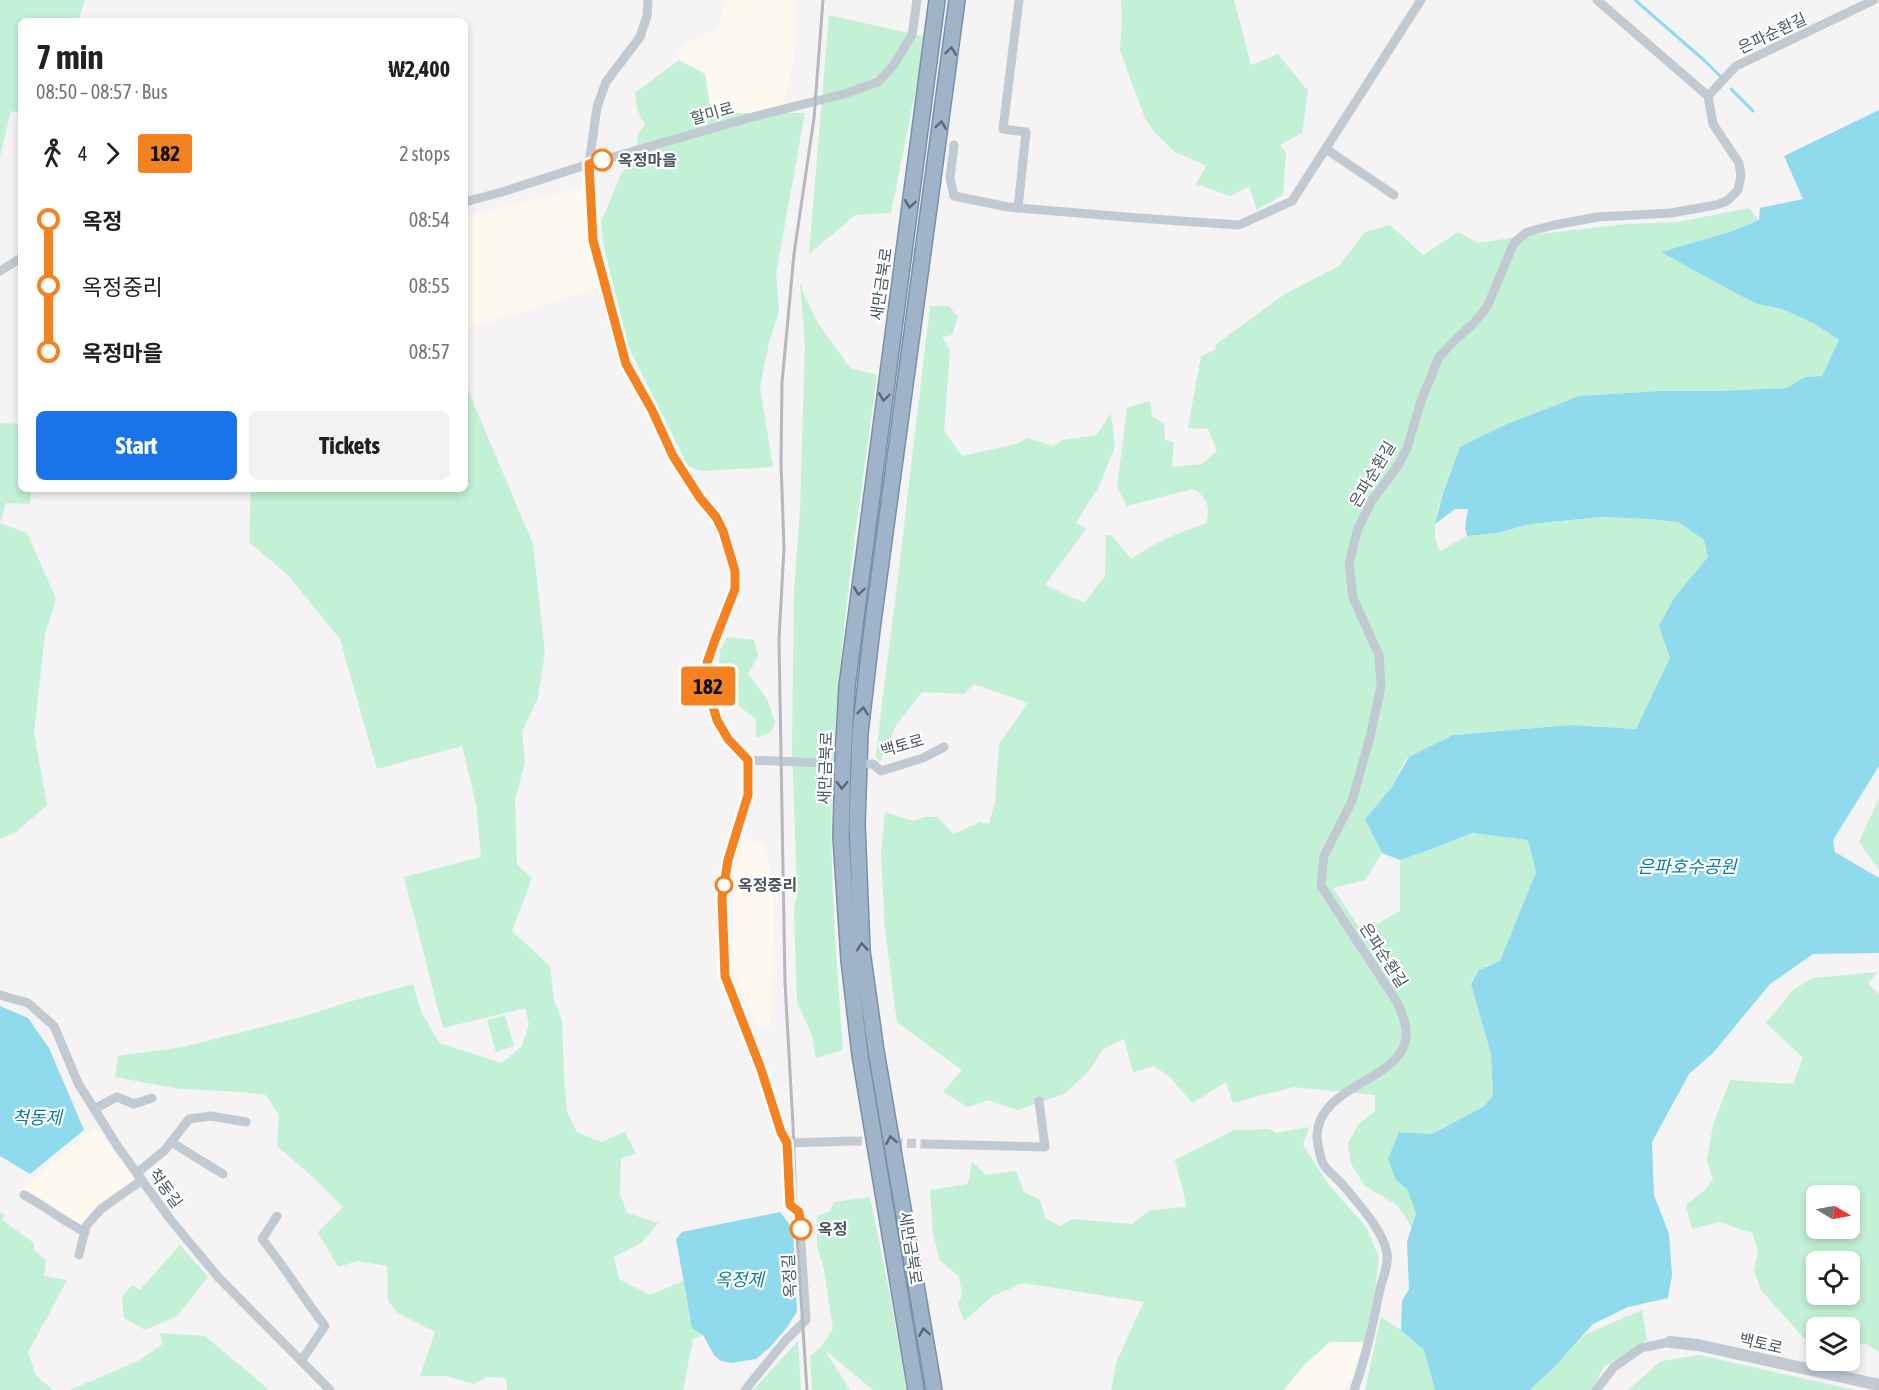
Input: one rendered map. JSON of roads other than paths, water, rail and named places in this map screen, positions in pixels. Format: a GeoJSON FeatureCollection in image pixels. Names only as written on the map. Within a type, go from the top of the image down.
{"type":"FeatureCollection","features":[{"type":"Feature","properties":{"kind":"highway","name":"새만금북로"},"geometry":{"type":"LineString","coordinates":[[916,1390],[860,1055],[849,960],[841,837],[847,686],[937,0]]}},
{"type":"Feature","properties":{"kind":"highway","name":"새만금북로"},"geometry":{"type":"LineString","coordinates":[[934,1390],[876,1052],[864,962],[857,824],[860,733],[872,629],[957,0]]}},
{"type":"Feature","properties":{"kind":"street"},"geometry":{"type":"LineString","coordinates":[[648,0],[647,16],[640,37],[606,82],[597,107],[589,164],[593,240],[626,364],[652,410],[673,456],[700,498],[716,517],[723,531],[735,571],[735,589],[707,663],[709,693],[717,720],[728,739],[748,760],[825,763]]}},
{"type":"Feature","properties":{"kind":"street","name":"할미로"},"geometry":{"type":"LineString","coordinates":[[468,201],[745,119],[844,94],[878,82],[893,66],[912,35],[917,0]]}},
{"type":"Feature","properties":{"kind":"street"},"geometry":{"type":"LineString","coordinates":[[1018,208],[1026,132],[1003,129],[1019,0]]}},
{"type":"Feature","properties":{"kind":"street"},"geometry":{"type":"LineString","coordinates":[[954,145],[950,178],[954,196],[1018,208],[1239,225],[1292,201],[1421,0]]}},
{"type":"Feature","properties":{"kind":"street"},"geometry":{"type":"LineString","coordinates":[[1597,0],[1708,96]]}},
{"type":"Feature","properties":{"kind":"street","name":"은파순환길"},"geometry":{"type":"LineString","coordinates":[[1354,1390],[1367,1348],[1387,1254],[1377,1229],[1342,1184],[1323,1164],[1317,1138],[1320,1118],[1345,1093],[1382,1070],[1397,1056],[1405,1045],[1406,1031],[1404,1017],[1397,1002],[1321,886],[1324,856],[1352,801],[1381,687],[1379,655],[1353,598],[1349,564],[1357,531],[1371,502],[1399,464],[1407,448],[1421,401],[1439,357],[1487,307],[1514,243],[1527,232],[1554,225],[1598,217],[1671,213],[1728,201],[1738,190],[1741,176],[1739,163],[1713,124],[1708,96],[1736,66],[1874,0]]}},
{"type":"Feature","properties":{"kind":"street"},"geometry":{"type":"LineString","coordinates":[[1326,150],[1394,195]]}},
{"type":"Feature","properties":{"kind":"street"},"geometry":{"type":"LineString","coordinates":[[0,271],[18,260]]}},
{"type":"Feature","properties":{"kind":"street","name":"백토로"},"geometry":{"type":"LineString","coordinates":[[869,764],[873,764],[881,771],[923,758],[944,747]]}},
{"type":"Feature","properties":{"kind":"street","name":"옥정길"},"geometry":{"type":"LineString","coordinates":[[745,1390],[806,1320],[799,1212],[790,1205],[787,1143],[725,976],[722,898],[728,860],[748,795],[748,760]]}},
{"type":"Feature","properties":{"kind":"street","name":"척동길"},"geometry":{"type":"LineString","coordinates":[[0,995],[28,1003],[54,1026],[78,1083],[170,1220],[219,1278],[330,1390]]}},
{"type":"Feature","properties":{"kind":"street"},"geometry":{"type":"LineString","coordinates":[[94,1109],[117,1097],[134,1104],[152,1098]]}},
{"type":"Feature","properties":{"kind":"street"},"geometry":{"type":"LineString","coordinates":[[926,1144],[1045,1147],[1039,1101]]}},
{"type":"Feature","properties":{"kind":"street"},"geometry":{"type":"LineString","coordinates":[[79,1255],[86,1226],[101,1209],[139,1177],[189,1119],[211,1116],[246,1122]]}},
{"type":"Feature","properties":{"kind":"street"},"geometry":{"type":"LineString","coordinates":[[787,1143],[853,1141]]}},
{"type":"Feature","properties":{"kind":"street"},"geometry":{"type":"LineString","coordinates":[[171,1142],[223,1174]]}},
{"type":"Feature","properties":{"kind":"street"},"geometry":{"type":"LineString","coordinates":[[24,1195],[44,1205],[66,1223],[85,1232]]}},
{"type":"Feature","properties":{"kind":"street"},"geometry":{"type":"LineString","coordinates":[[277,1216],[262,1239],[284,1266],[306,1302],[325,1326],[301,1361]]}},
{"type":"Feature","properties":{"kind":"street"},"geometry":{"type":"LineString","coordinates":[[1596,1390],[1614,1367],[1641,1347],[1670,1342]]}},
{"type":"Feature","properties":{"kind":"street","name":"백토로"},"geometry":{"type":"LineString","coordinates":[[1670,1342],[1698,1345],[1879,1385]]}},
{"type":"Feature","properties":{"kind":"water","name":"은파호수공원"},"geometry":{"type":"Polygon","coordinates":[[[1879,110],[1879,766],[1833,840],[1835,852],[1879,878],[1879,953],[1813,954],[1770,984],[1713,1053],[1689,1074],[1652,1142],[1654,1195],[1669,1234],[1672,1275],[1668,1298],[1628,1307],[1593,1324],[1530,1390],[1435,1390],[1424,1350],[1401,1330],[1402,1301],[1409,1289],[1407,1242],[1416,1213],[1407,1189],[1396,1180],[1388,1159],[1399,1132],[1432,1134],[1483,1107],[1493,1096],[1491,1054],[1471,984],[1479,970],[1500,961],[1536,872],[1528,840],[1472,833],[1400,860],[1382,853],[1365,819],[1391,788],[1409,757],[1453,735],[1570,725],[1636,729],[1670,658],[1659,626],[1674,598],[1708,557],[1704,540],[1678,522],[1648,519],[1601,517],[1531,524],[1497,533],[1467,536],[1465,527],[1468,509],[1455,509],[1435,524],[1443,493],[1460,447],[1507,424],[1579,396],[1659,391],[1787,388],[1805,377],[1822,376],[1839,340],[1815,324],[1782,309],[1757,304],[1661,252],[1733,231],[1759,220],[1760,208],[1803,199],[1784,156],[1879,110]]]}},
{"type":"Feature","properties":{"kind":"water","name":"척동제"},"geometry":{"type":"Polygon","coordinates":[[[0,1006],[28,1018],[49,1048],[84,1130],[30,1174],[0,1156],[0,1006]]]}},
{"type":"Feature","properties":{"kind":"water","name":"옥정제"},"geometry":{"type":"Polygon","coordinates":[[[780,1212],[793,1229],[797,1312],[785,1330],[756,1359],[731,1363],[721,1361],[714,1355],[703,1335],[692,1328],[676,1239],[682,1232],[780,1212]]]}},
{"type":"Feature","properties":{"kind":"waterway"},"geometry":{"type":"LineString","coordinates":[[1635,0],[1721,77]]}},
{"type":"Feature","properties":{"kind":"waterway"},"geometry":{"type":"LineString","coordinates":[[1731,89],[1753,111]]}},
{"type":"Feature","properties":{"kind":"tunnel"},"geometry":{"type":"LineString","coordinates":[[853,1141],[926,1144]]}},
{"type":"Feature","properties":{"kind":"railway"},"geometry":{"type":"LineString","coordinates":[[807,1390],[785,983],[779,639],[784,548],[781,462],[782,383],[794,254],[814,118],[823,0]]}},
{"type":"Feature","properties":{"kind":"place","name":"옥정마을"},"geometry":{"type":"Point","coordinates":[602,160]}},
{"type":"Feature","properties":{"kind":"place","name":"옥정중리"},"geometry":{"type":"Point","coordinates":[724,885]}},
{"type":"Feature","properties":{"kind":"place","name":"옥정"},"geometry":{"type":"Point","coordinates":[801,1229]}}]}
